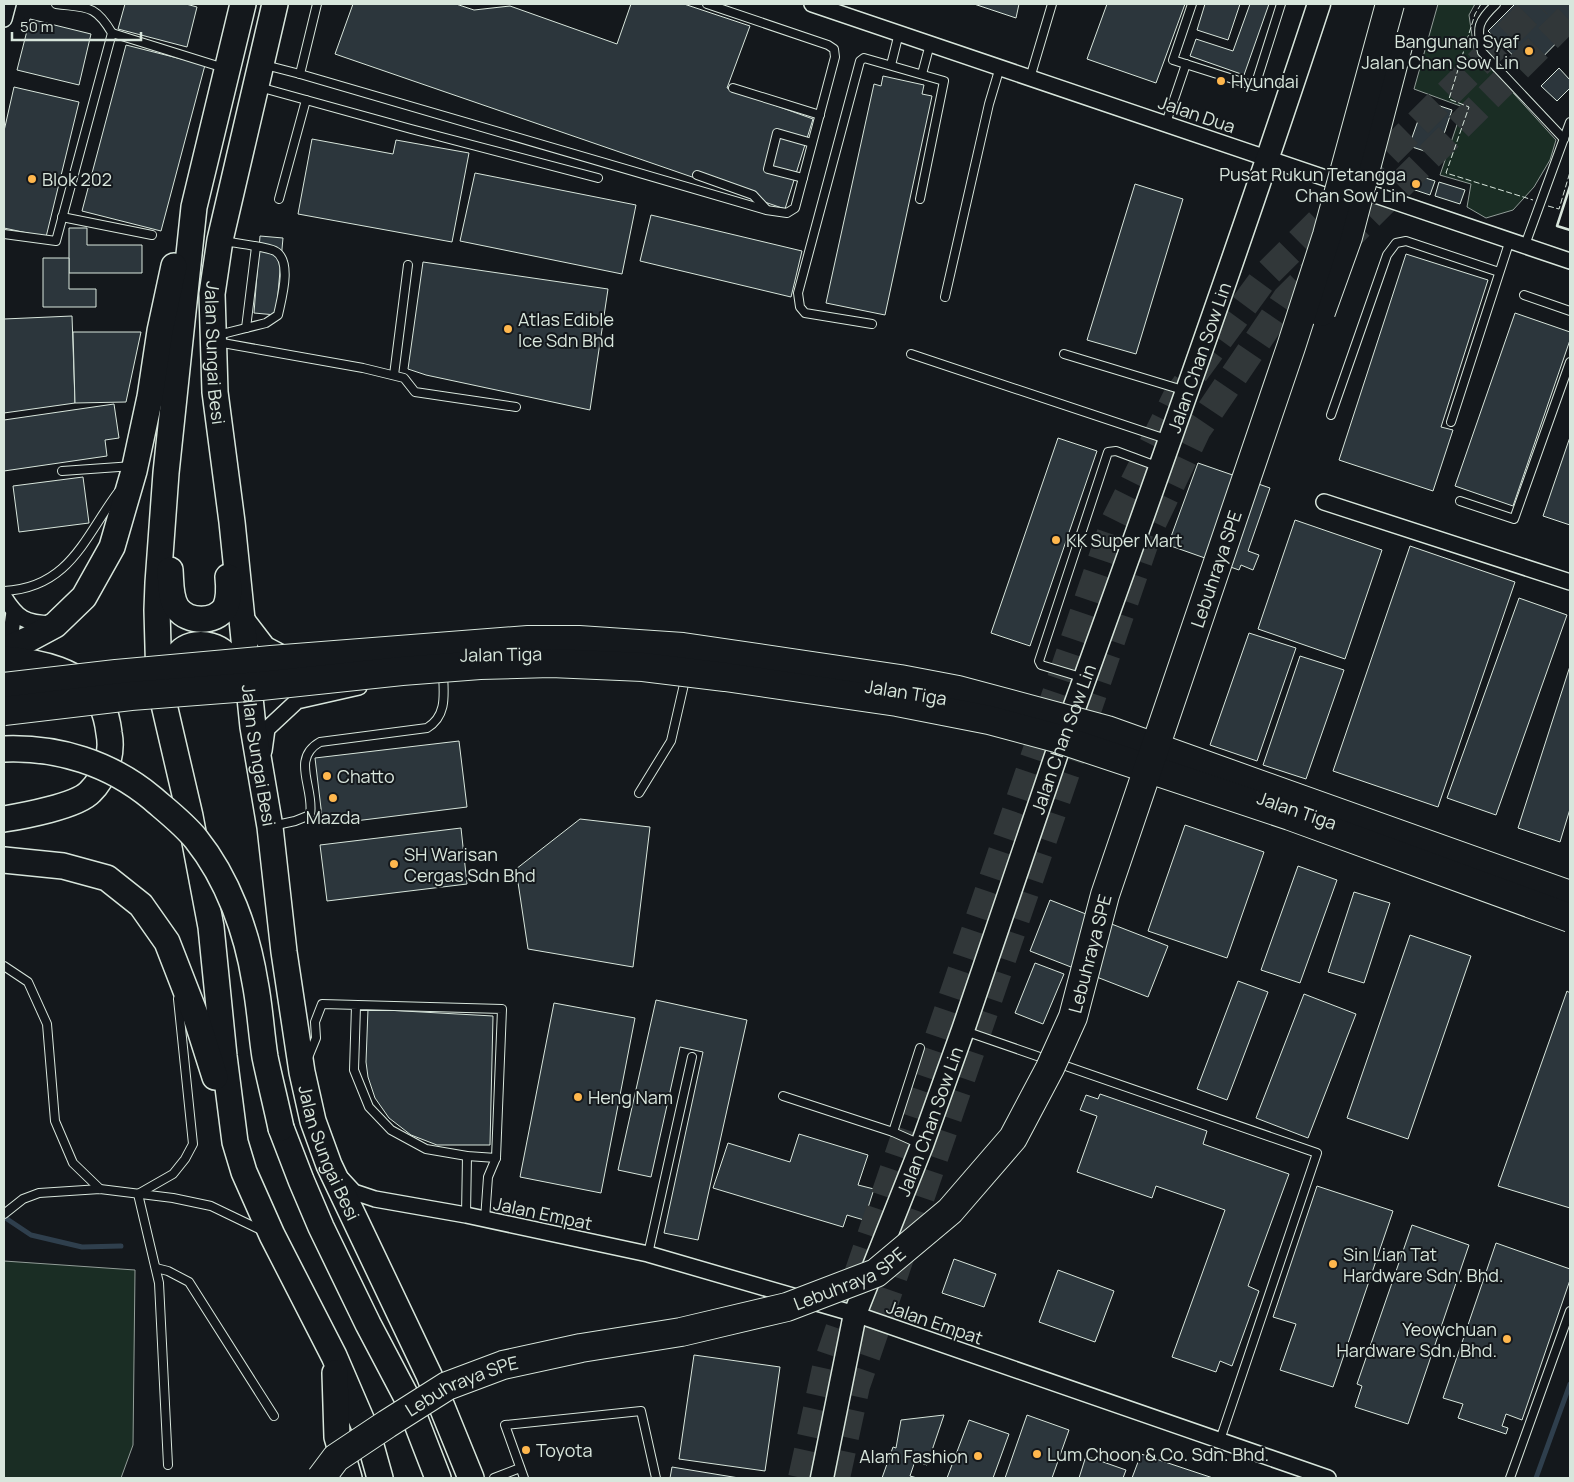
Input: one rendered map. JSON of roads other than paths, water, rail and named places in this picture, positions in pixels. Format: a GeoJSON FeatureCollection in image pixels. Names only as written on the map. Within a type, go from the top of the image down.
{"type":"FeatureCollection","features":[{"type":"Feature","properties":{"kind":"highway","name":"Lebuhraya SPE"},"geometry":{"type":"LineString","coordinates":[[321,1478],[336,1458],[447,1386],[502,1365],[581,1348],[681,1332],[787,1307],[876,1273],[950,1211],[1013,1138],[1050,1068],[1073,1017],[1104,895],[1291,347],[1327,235],[1390,4]]}},
{"type":"Feature","properties":{"kind":"highway","name":"Lebuhraya SPE"},"geometry":{"type":"LineString","coordinates":[[339,1478],[347,1467],[392,1434],[451,1400],[502,1374],[686,1341],[791,1317],[880,1282],[959,1217],[1021,1147],[1062,1080],[1087,1016],[1116,897],[1348,237],[1410,4]]}},
{"type":"Feature","properties":{"kind":"highway"},"geometry":{"type":"LineString","coordinates":[[4,687],[155,670],[528,640],[633,643],[684,647],[900,679],[958,690],[1058,716],[1107,730],[1570,895]]}},
{"type":"Feature","properties":{"kind":"highway"},"geometry":{"type":"LineString","coordinates":[[4,711],[131,696],[261,686],[402,671],[480,666],[551,663],[643,667],[726,676],[897,702],[989,720],[1056,738],[1290,816],[1570,918]]}},
{"type":"Feature","properties":{"kind":"main road","name":"Jalan Sungai Besi"},"geometry":{"type":"LineString","coordinates":[[243,4],[194,207],[169,446],[158,583],[157,610],[160,684],[190,816],[212,927],[224,1056],[235,1142],[244,1172],[272,1235],[334,1356],[368,1435],[380,1478]]}},
{"type":"Feature","properties":{"kind":"main road","name":"Jalan Sungai Besi"},"geometry":{"type":"LineString","coordinates":[[275,4],[220,240],[212,294],[215,392],[232,522],[253,727],[270,827],[284,952],[302,1072],[313,1121],[329,1165],[429,1375],[471,1478]]}},
{"type":"Feature","properties":{"kind":"main road"},"geometry":{"type":"LineString","coordinates":[[4,650],[56,625],[84,597],[112,547],[134,468],[150,397],[160,331],[175,259],[194,207]]}},
{"type":"Feature","properties":{"kind":"main road"},"geometry":{"type":"LineString","coordinates":[[169,446],[171,587],[177,609],[192,618],[200,619],[218,615],[224,609],[229,593],[222,455]]}},
{"type":"Feature","properties":{"kind":"main road"},"geometry":{"type":"LineString","coordinates":[[190,816],[175,683],[175,662],[182,650],[190,646],[205,644],[219,649],[224,653],[226,659],[284,952]]}},
{"type":"Feature","properties":{"kind":"main road"},"geometry":{"type":"LineString","coordinates":[[4,660],[29,661],[52,667],[86,686],[101,704],[108,724],[111,744],[110,760],[90,793],[68,804],[4,819]]}},
{"type":"Feature","properties":{"kind":"main road"},"geometry":{"type":"LineString","coordinates":[[4,749],[63,754],[100,765],[136,784],[196,838],[217,870],[232,899],[246,943],[255,981],[265,1056],[281,1128],[322,1227],[368,1324],[407,1398],[438,1478]]}},
{"type":"Feature","properties":{"kind":"main road"},"geometry":{"type":"LineString","coordinates":[[4,860],[63,866],[107,878],[141,905],[167,942],[195,1014],[235,1142]]}},
{"type":"Feature","properties":{"kind":"main road"},"geometry":{"type":"LineString","coordinates":[[334,1356],[338,1437],[349,1478]]}},
{"type":"Feature","properties":{"kind":"street"},"geometry":{"type":"LineString","coordinates":[[4,19],[8,4]]}},
{"type":"Feature","properties":{"kind":"street","name":"Jalan Dua"},"geometry":{"type":"LineString","coordinates":[[812,4],[1570,261]]}},
{"type":"Feature","properties":{"kind":"street","name":"Jalan Chan Sow Lin"},"geometry":{"type":"LineString","coordinates":[[822,1478],[855,1314],[922,1145],[963,1030],[1059,747],[1171,440],[1319,4]]}},
{"type":"Feature","properties":{"kind":"street"},"geometry":{"type":"LineString","coordinates":[[1324,502],[1570,582]]}},
{"type":"Feature","properties":{"kind":"street"},"geometry":{"type":"LineString","coordinates":[[4,597],[14,612],[34,623],[56,625]]}},
{"type":"Feature","properties":{"kind":"street"},"geometry":{"type":"LineString","coordinates":[[4,645],[12,633],[14,612]]}},
{"type":"Feature","properties":{"kind":"street","name":"Jalan Tiga"},"geometry":{"type":"LineString","coordinates":[[241,612],[267,645],[288,656],[494,636],[591,634],[640,636],[808,656],[915,674],[987,690],[1072,714],[1570,889]]}},
{"type":"Feature","properties":{"kind":"street","name":"Jalan Tiga"},"geometry":{"type":"LineString","coordinates":[[262,778],[266,729],[296,701],[401,679],[443,674],[561,672],[638,674],[765,689],[937,715],[1059,747],[1570,927]]}},
{"type":"Feature","properties":{"kind":"street","name":"Jalan Empat"},"geometry":{"type":"LineString","coordinates":[[329,1165],[354,1192],[375,1199],[466,1215],[648,1254],[855,1314],[1328,1478]]}},
{"type":"Feature","properties":{"kind":"lane"},"geometry":{"type":"LineString","coordinates":[[56,4],[92,9],[104,20],[112,34],[228,70]]}},
{"type":"Feature","properties":{"kind":"lane"},"geometry":{"type":"LineString","coordinates":[[300,74],[317,4]]}},
{"type":"Feature","properties":{"kind":"lane"},"geometry":{"type":"LineString","coordinates":[[258,75],[300,74],[766,210],[787,213],[795,208],[835,57],[834,49],[828,45],[707,4]]}},
{"type":"Feature","properties":{"kind":"lane"},"geometry":{"type":"LineString","coordinates":[[1030,78],[1052,4]]}},
{"type":"Feature","properties":{"kind":"lane"},"geometry":{"type":"LineString","coordinates":[[1192,4],[1173,60],[1254,86],[1281,4]]}},
{"type":"Feature","properties":{"kind":"lane"},"geometry":{"type":"LineString","coordinates":[[1496,4],[1483,16],[1477,34],[1482,52],[1564,138]]}},
{"type":"Feature","properties":{"kind":"lane"},"geometry":{"type":"LineString","coordinates":[[891,65],[899,33]]}},
{"type":"Feature","properties":{"kind":"lane"},"geometry":{"type":"LineString","coordinates":[[4,234],[56,241],[112,34]]}},
{"type":"Feature","properties":{"kind":"lane"},"geometry":{"type":"LineString","coordinates":[[922,74],[930,44]]}},
{"type":"Feature","properties":{"kind":"lane"},"geometry":{"type":"LineString","coordinates":[[872,324],[805,313],[800,307],[798,293],[860,61],[864,58],[944,81],[920,199]]}},
{"type":"Feature","properties":{"kind":"lane"},"geometry":{"type":"LineString","coordinates":[[1166,123],[1186,64]]}},
{"type":"Feature","properties":{"kind":"lane"},"geometry":{"type":"LineString","coordinates":[[945,297],[989,104],[1000,67]]}},
{"type":"Feature","properties":{"kind":"lane"},"geometry":{"type":"LineString","coordinates":[[258,75],[306,100],[598,178]]}},
{"type":"Feature","properties":{"kind":"lane"},"geometry":{"type":"LineString","coordinates":[[732,88],[820,115]]}},
{"type":"Feature","properties":{"kind":"lane"},"geometry":{"type":"LineString","coordinates":[[279,199],[306,100]]}},
{"type":"Feature","properties":{"kind":"lane"},"geometry":{"type":"LineString","coordinates":[[1525,245],[1570,122]]}},
{"type":"Feature","properties":{"kind":"lane"},"geometry":{"type":"LineString","coordinates":[[803,178],[768,169],[777,133],[812,143]]}},
{"type":"Feature","properties":{"kind":"lane"},"geometry":{"type":"LineString","coordinates":[[697,176],[753,195],[766,210]]}},
{"type":"Feature","properties":{"kind":"lane"},"geometry":{"type":"LineString","coordinates":[[62,217],[152,235]]}},
{"type":"Feature","properties":{"kind":"lane"},"geometry":{"type":"LineString","coordinates":[[213,339],[266,323],[278,315],[285,287],[282,259],[275,251],[220,240]]}},
{"type":"Feature","properties":{"kind":"lane"},"geometry":{"type":"LineString","coordinates":[[1451,422],[1510,240]]}},
{"type":"Feature","properties":{"kind":"lane"},"geometry":{"type":"LineString","coordinates":[[1331,415],[1387,254],[1396,243],[1406,241],[1499,272]]}},
{"type":"Feature","properties":{"kind":"lane"},"geometry":{"type":"LineString","coordinates":[[246,328],[256,247]]}},
{"type":"Feature","properties":{"kind":"lane"},"geometry":{"type":"LineString","coordinates":[[394,375],[408,266]]}},
{"type":"Feature","properties":{"kind":"lane"},"geometry":{"type":"LineString","coordinates":[[1524,295],[1570,311]]}},
{"type":"Feature","properties":{"kind":"lane"},"geometry":{"type":"LineString","coordinates":[[213,339],[394,375],[404,378],[415,392],[516,406]]}},
{"type":"Feature","properties":{"kind":"lane"},"geometry":{"type":"LineString","coordinates":[[911,354],[1171,440]]}},
{"type":"Feature","properties":{"kind":"lane"},"geometry":{"type":"LineString","coordinates":[[1064,354],[1188,391]]}},
{"type":"Feature","properties":{"kind":"lane"},"geometry":{"type":"LineString","coordinates":[[1460,501],[1514,519],[1570,362]]}},
{"type":"Feature","properties":{"kind":"lane"},"geometry":{"type":"LineString","coordinates":[[1085,678],[1041,665],[1039,661],[1108,452],[1116,451],[1161,468]]}},
{"type":"Feature","properties":{"kind":"lane"},"geometry":{"type":"LineString","coordinates":[[62,471],[134,468]]}},
{"type":"Feature","properties":{"kind":"lane"},"geometry":{"type":"LineString","coordinates":[[4,591],[37,584],[60,572],[85,542],[107,506],[134,468]]}},
{"type":"Feature","properties":{"kind":"lane"},"geometry":{"type":"LineString","coordinates":[[270,827],[310,815],[305,758],[311,747],[320,742],[427,728],[439,718],[444,706],[443,674]]}},
{"type":"Feature","properties":{"kind":"lane"},"geometry":{"type":"LineString","coordinates":[[639,793],[671,741],[685,680]]}},
{"type":"Feature","properties":{"kind":"lane"},"geometry":{"type":"LineString","coordinates":[[138,1194],[172,1174],[185,1159],[193,1144],[174,961]]}},
{"type":"Feature","properties":{"kind":"lane"},"geometry":{"type":"LineString","coordinates":[[4,966],[28,982],[47,1024],[55,1121],[73,1163],[100,1189]]}},
{"type":"Feature","properties":{"kind":"lane"},"geometry":{"type":"LineString","coordinates":[[302,1072],[316,1038],[314,1022],[322,1004],[502,1008],[496,1158],[488,1177],[485,1219]]}},
{"type":"Feature","properties":{"kind":"lane"},"geometry":{"type":"LineString","coordinates":[[356,1006],[354,1070],[369,1107],[391,1130],[426,1149],[467,1156],[496,1158]]}},
{"type":"Feature","properties":{"kind":"lane"},"geometry":{"type":"LineString","coordinates":[[963,1030],[1317,1153],[1220,1440]]}},
{"type":"Feature","properties":{"kind":"lane"},"geometry":{"type":"LineString","coordinates":[[893,1132],[920,1048]]}},
{"type":"Feature","properties":{"kind":"lane"},"geometry":{"type":"LineString","coordinates":[[648,1254],[692,1057]]}},
{"type":"Feature","properties":{"kind":"lane"},"geometry":{"type":"LineString","coordinates":[[783,1096],[893,1132],[922,1145]]}},
{"type":"Feature","properties":{"kind":"lane"},"geometry":{"type":"LineString","coordinates":[[466,1215],[467,1156]]}},
{"type":"Feature","properties":{"kind":"lane"},"geometry":{"type":"LineString","coordinates":[[4,1214],[23,1199],[39,1193],[100,1189],[173,1198],[212,1206],[272,1235]]}},
{"type":"Feature","properties":{"kind":"lane"},"geometry":{"type":"LineString","coordinates":[[138,1194],[159,1283],[168,1465]]}},
{"type":"Feature","properties":{"kind":"lane"},"geometry":{"type":"LineString","coordinates":[[156,1268],[168,1271],[189,1282],[274,1416]]}},
{"type":"Feature","properties":{"kind":"lane"},"geometry":{"type":"LineString","coordinates":[[1510,1478],[1570,1311]]}},
{"type":"Feature","properties":{"kind":"lane"},"geometry":{"type":"LineString","coordinates":[[524,1478],[505,1425],[641,1411],[656,1478]]}},
{"type":"Feature","properties":{"kind":"lane"},"geometry":{"type":"LineString","coordinates":[[494,1478],[520,1468]]}},
{"type":"Feature","properties":{"kind":"waterway"},"geometry":{"type":"LineString","coordinates":[[4,1217],[31,1235],[82,1247],[121,1246]]}},
{"type":"Feature","properties":{"kind":"waterway"},"geometry":{"type":"LineString","coordinates":[[1536,1478],[1570,1384]]}},
{"type":"Feature","properties":{"kind":"tunnel"},"geometry":{"type":"LineString","coordinates":[[802,1478],[826,1368],[1115,521],[1176,398],[1267,274],[1538,4]]}},
{"type":"Feature","properties":{"kind":"tunnel"},"geometry":{"type":"LineString","coordinates":[[836,1478],[856,1386],[1149,530],[1197,430],[1286,299],[1570,16]]}},
{"type":"Feature","properties":{"kind":"place","name":"Bangunan Syaf Jalan Chan Sow Lin"},"geometry":{"type":"Point","coordinates":[1529,51]}},
{"type":"Feature","properties":{"kind":"place","name":"Hyundai"},"geometry":{"type":"Point","coordinates":[1221,81]}},
{"type":"Feature","properties":{"kind":"place","name":"Blok 202"},"geometry":{"type":"Point","coordinates":[32,179]}},
{"type":"Feature","properties":{"kind":"place","name":"Pusat Rukun Tetangga Chan Sow Lin"},"geometry":{"type":"Point","coordinates":[1416,184]}},
{"type":"Feature","properties":{"kind":"place","name":"Atlas Edible Ice Sdn Bhd"},"geometry":{"type":"Point","coordinates":[508,329]}},
{"type":"Feature","properties":{"kind":"place","name":"KK Super Mart"},"geometry":{"type":"Point","coordinates":[1056,540]}},
{"type":"Feature","properties":{"kind":"place","name":"Chatto"},"geometry":{"type":"Point","coordinates":[327,776]}},
{"type":"Feature","properties":{"kind":"place","name":"Mazda"},"geometry":{"type":"Point","coordinates":[333,798]}},
{"type":"Feature","properties":{"kind":"place","name":"SH Warisan Cergas Sdn Bhd"},"geometry":{"type":"Point","coordinates":[394,864]}},
{"type":"Feature","properties":{"kind":"place","name":"Heng Nam"},"geometry":{"type":"Point","coordinates":[578,1097]}},
{"type":"Feature","properties":{"kind":"place","name":"Sin Lian Tat Hardware Sdn. Bhd."},"geometry":{"type":"Point","coordinates":[1333,1264]}},
{"type":"Feature","properties":{"kind":"place","name":"Yeowchuan Hardware Sdn. Bhd."},"geometry":{"type":"Point","coordinates":[1507,1339]}},
{"type":"Feature","properties":{"kind":"place","name":"Toyota"},"geometry":{"type":"Point","coordinates":[526,1450]}},
{"type":"Feature","properties":{"kind":"place","name":"Lum Choon & Co. Sdn. Bhd."},"geometry":{"type":"Point","coordinates":[1037,1454]}},
{"type":"Feature","properties":{"kind":"place","name":"Alam Fashion"},"geometry":{"type":"Point","coordinates":[978,1456]}}]}
